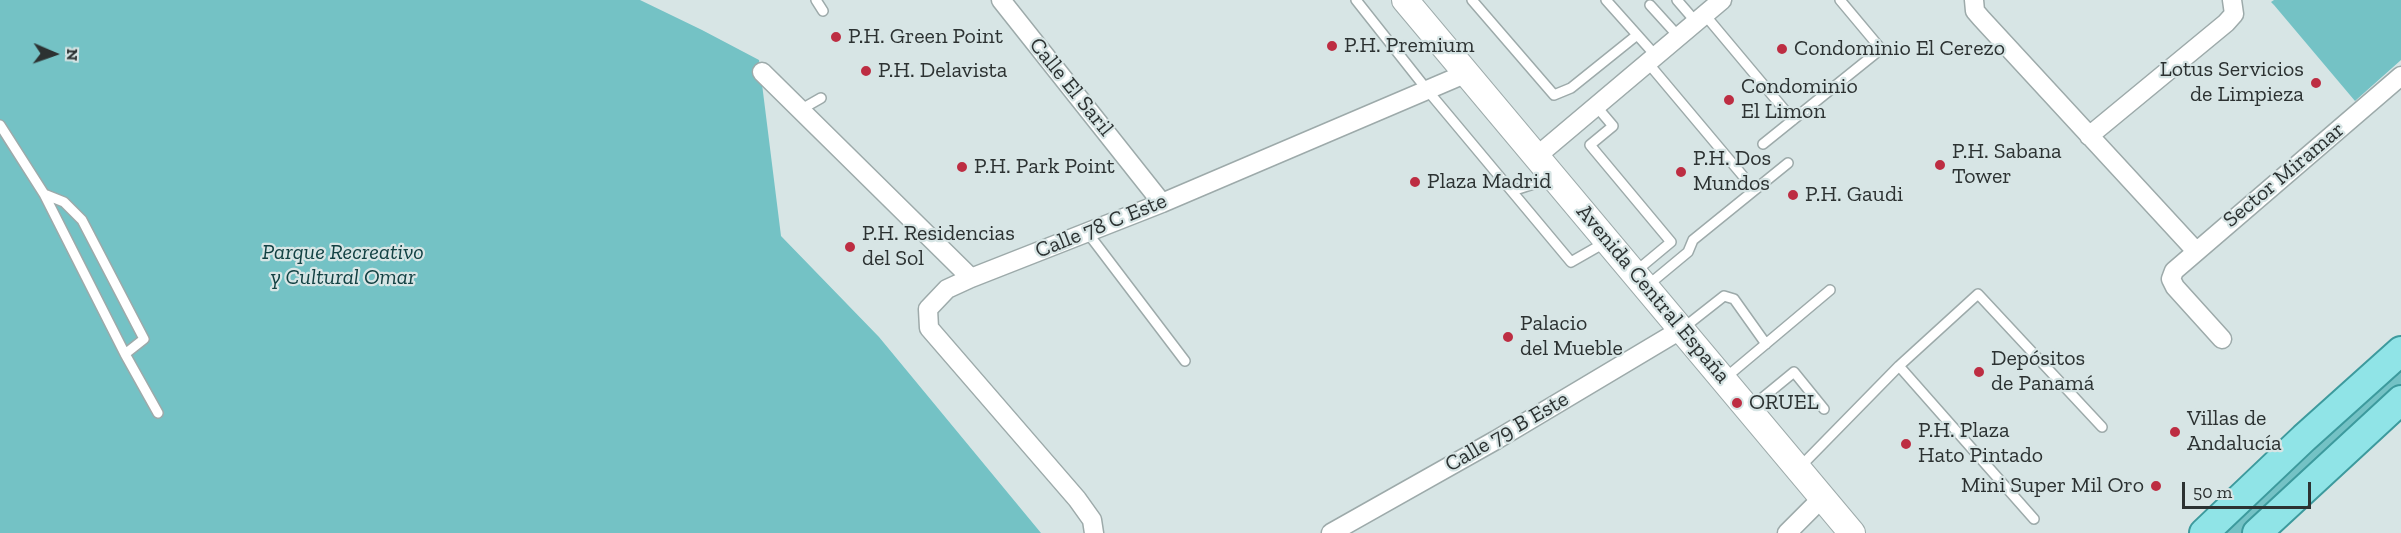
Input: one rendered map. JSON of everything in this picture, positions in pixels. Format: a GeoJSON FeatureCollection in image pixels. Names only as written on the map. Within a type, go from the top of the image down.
{"type":"FeatureCollection","features":[{"type":"Feature","properties":{"kind":"main road","name":"Avenida Central España"},"geometry":{"type":"LineString","coordinates":[[1405,0],[1609,240],[1852,533]]}},
{"type":"Feature","properties":{"kind":"main road"},"geometry":{"type":"LineString","coordinates":[[2204,533],[2304,438],[2401,351]]}},
{"type":"Feature","properties":{"kind":"main road"},"geometry":{"type":"LineString","coordinates":[[2257,533],[2401,400]]}},
{"type":"Feature","properties":{"kind":"street","name":"Calle El Saril"},"geometry":{"type":"LineString","coordinates":[[1001,0],[1162,202]]}},
{"type":"Feature","properties":{"kind":"street"},"geometry":{"type":"LineString","coordinates":[[1537,156],[1722,0]]}},
{"type":"Feature","properties":{"kind":"street"},"geometry":{"type":"LineString","coordinates":[[1974,0],[1975,11],[2195,250]]}},
{"type":"Feature","properties":{"kind":"street"},"geometry":{"type":"LineString","coordinates":[[2089,136],[2226,23],[2234,14],[2232,0]]}},
{"type":"Feature","properties":{"kind":"street"},"geometry":{"type":"LineString","coordinates":[[762,72],[970,278]]}},
{"type":"Feature","properties":{"kind":"street","name":"Calle 78 C Este"},"geometry":{"type":"LineString","coordinates":[[1094,533],[1092,520],[1077,499],[929,328],[928,309],[947,289],[970,278],[1162,202],[1467,74]]}},
{"type":"Feature","properties":{"kind":"street","name":"Sector Miramar"},"geometry":{"type":"LineString","coordinates":[[2222,339],[2175,287],[2171,279],[2174,271],[2195,250],[2401,76]]}},
{"type":"Feature","properties":{"kind":"street","name":"Calle 79 B Este"},"geometry":{"type":"LineString","coordinates":[[1331,533],[1496,440],[1682,329]]}},
{"type":"Feature","properties":{"kind":"street"},"geometry":{"type":"LineString","coordinates":[[1787,533],[1823,497]]}},
{"type":"Feature","properties":{"kind":"lane"},"geometry":{"type":"LineString","coordinates":[[816,0],[823,11]]}},
{"type":"Feature","properties":{"kind":"lane"},"geometry":{"type":"LineString","coordinates":[[1356,0],[1428,91],[1571,262],[1609,240]]}},
{"type":"Feature","properties":{"kind":"lane"},"geometry":{"type":"LineString","coordinates":[[1472,0],[1554,95],[1571,88],[1637,35]]}},
{"type":"Feature","properties":{"kind":"lane"},"geometry":{"type":"LineString","coordinates":[[1606,0],[1637,35],[1652,60],[1743,176]]}},
{"type":"Feature","properties":{"kind":"lane"},"geometry":{"type":"LineString","coordinates":[[1677,0],[1700,19],[1793,120]]}},
{"type":"Feature","properties":{"kind":"lane"},"geometry":{"type":"LineString","coordinates":[[1763,144],[1881,49],[1840,0]]}},
{"type":"Feature","properties":{"kind":"lane"},"geometry":{"type":"LineString","coordinates":[[1650,5],[1678,37]]}},
{"type":"Feature","properties":{"kind":"lane"},"geometry":{"type":"LineString","coordinates":[[800,110],[821,98]]}},
{"type":"Feature","properties":{"kind":"lane"},"geometry":{"type":"LineString","coordinates":[[1596,106],[1613,126],[1590,145],[1671,242],[1641,279]]}},
{"type":"Feature","properties":{"kind":"lane"},"geometry":{"type":"LineString","coordinates":[[0,125],[44,194],[125,354],[158,413]]}},
{"type":"Feature","properties":{"kind":"lane"},"geometry":{"type":"LineString","coordinates":[[1641,279],[1688,252],[1693,240],[1788,163]]}},
{"type":"Feature","properties":{"kind":"lane"},"geometry":{"type":"LineString","coordinates":[[1512,191],[1555,177]]}},
{"type":"Feature","properties":{"kind":"lane"},"geometry":{"type":"LineString","coordinates":[[44,194],[64,202],[82,220],[144,339],[125,354]]}},
{"type":"Feature","properties":{"kind":"lane"},"geometry":{"type":"LineString","coordinates":[[1087,232],[1185,361]]}},
{"type":"Feature","properties":{"kind":"lane"},"geometry":{"type":"LineString","coordinates":[[1724,379],[1830,290]]}},
{"type":"Feature","properties":{"kind":"lane"},"geometry":{"type":"LineString","coordinates":[[1798,468],[1899,366],[1977,294],[2102,427]]}},
{"type":"Feature","properties":{"kind":"lane"},"geometry":{"type":"LineString","coordinates":[[1682,329],[1724,296],[1734,299],[1766,344]]}},
{"type":"Feature","properties":{"kind":"lane"},"geometry":{"type":"LineString","coordinates":[[1899,366],[2034,519]]}},
{"type":"Feature","properties":{"kind":"lane"},"geometry":{"type":"LineString","coordinates":[[1749,409],[1794,372],[1824,409]]}},
{"type":"Feature","properties":{"kind":"green space","name":"Parque Recreativo y Cultural Omar"},"geometry":{"type":"Polygon","coordinates":[[[0,0],[640,0],[702,30],[759,60],[781,236],[879,337],[1041,533],[0,533],[0,0]]]}},
{"type":"Feature","properties":{"kind":"green space"},"geometry":{"type":"Polygon","coordinates":[[[2274,0],[2401,0],[2401,60],[2355,101],[2271,2],[2274,0]]]}},
{"type":"Feature","properties":{"kind":"green space"},"geometry":{"type":"Polygon","coordinates":[[[2401,363],[2401,386],[2242,533],[2217,533],[2401,363]]]}},
{"type":"Feature","properties":{"kind":"place","name":"P.H. Green Point"},"geometry":{"type":"Point","coordinates":[836,37]}},
{"type":"Feature","properties":{"kind":"place","name":"P.H. Premium"},"geometry":{"type":"Point","coordinates":[1332,46]}},
{"type":"Feature","properties":{"kind":"place","name":"Condominio El Cerezo"},"geometry":{"type":"Point","coordinates":[1782,49]}},
{"type":"Feature","properties":{"kind":"place","name":"P.H. Delavista"},"geometry":{"type":"Point","coordinates":[866,71]}},
{"type":"Feature","properties":{"kind":"place","name":"Lotus Servicios de Limpieza"},"geometry":{"type":"Point","coordinates":[2316,83]}},
{"type":"Feature","properties":{"kind":"place","name":"Condominio El Limon"},"geometry":{"type":"Point","coordinates":[1729,100]}},
{"type":"Feature","properties":{"kind":"place","name":"P.H. Sabana Tower"},"geometry":{"type":"Point","coordinates":[1940,165]}},
{"type":"Feature","properties":{"kind":"place","name":"P.H. Park Point"},"geometry":{"type":"Point","coordinates":[962,167]}},
{"type":"Feature","properties":{"kind":"place","name":"P.H. Dos Mundos"},"geometry":{"type":"Point","coordinates":[1681,172]}},
{"type":"Feature","properties":{"kind":"place","name":"Plaza Madrid"},"geometry":{"type":"Point","coordinates":[1415,182]}},
{"type":"Feature","properties":{"kind":"place","name":"P.H. Gaudi"},"geometry":{"type":"Point","coordinates":[1793,195]}},
{"type":"Feature","properties":{"kind":"place","name":"P.H. Residencias del Sol"},"geometry":{"type":"Point","coordinates":[850,247]}},
{"type":"Feature","properties":{"kind":"place","name":"Palacio del Mueble"},"geometry":{"type":"Point","coordinates":[1508,337]}},
{"type":"Feature","properties":{"kind":"place","name":"Depósitos de Panamá"},"geometry":{"type":"Point","coordinates":[1979,372]}},
{"type":"Feature","properties":{"kind":"place","name":"ORUEL"},"geometry":{"type":"Point","coordinates":[1737,403]}},
{"type":"Feature","properties":{"kind":"place","name":"Villas de Andalucía"},"geometry":{"type":"Point","coordinates":[2175,432]}},
{"type":"Feature","properties":{"kind":"place","name":"P.H. Plaza Hato Pintado"},"geometry":{"type":"Point","coordinates":[1906,444]}},
{"type":"Feature","properties":{"kind":"place","name":"Mini Super Mil Oro"},"geometry":{"type":"Point","coordinates":[2156,486]}}]}
